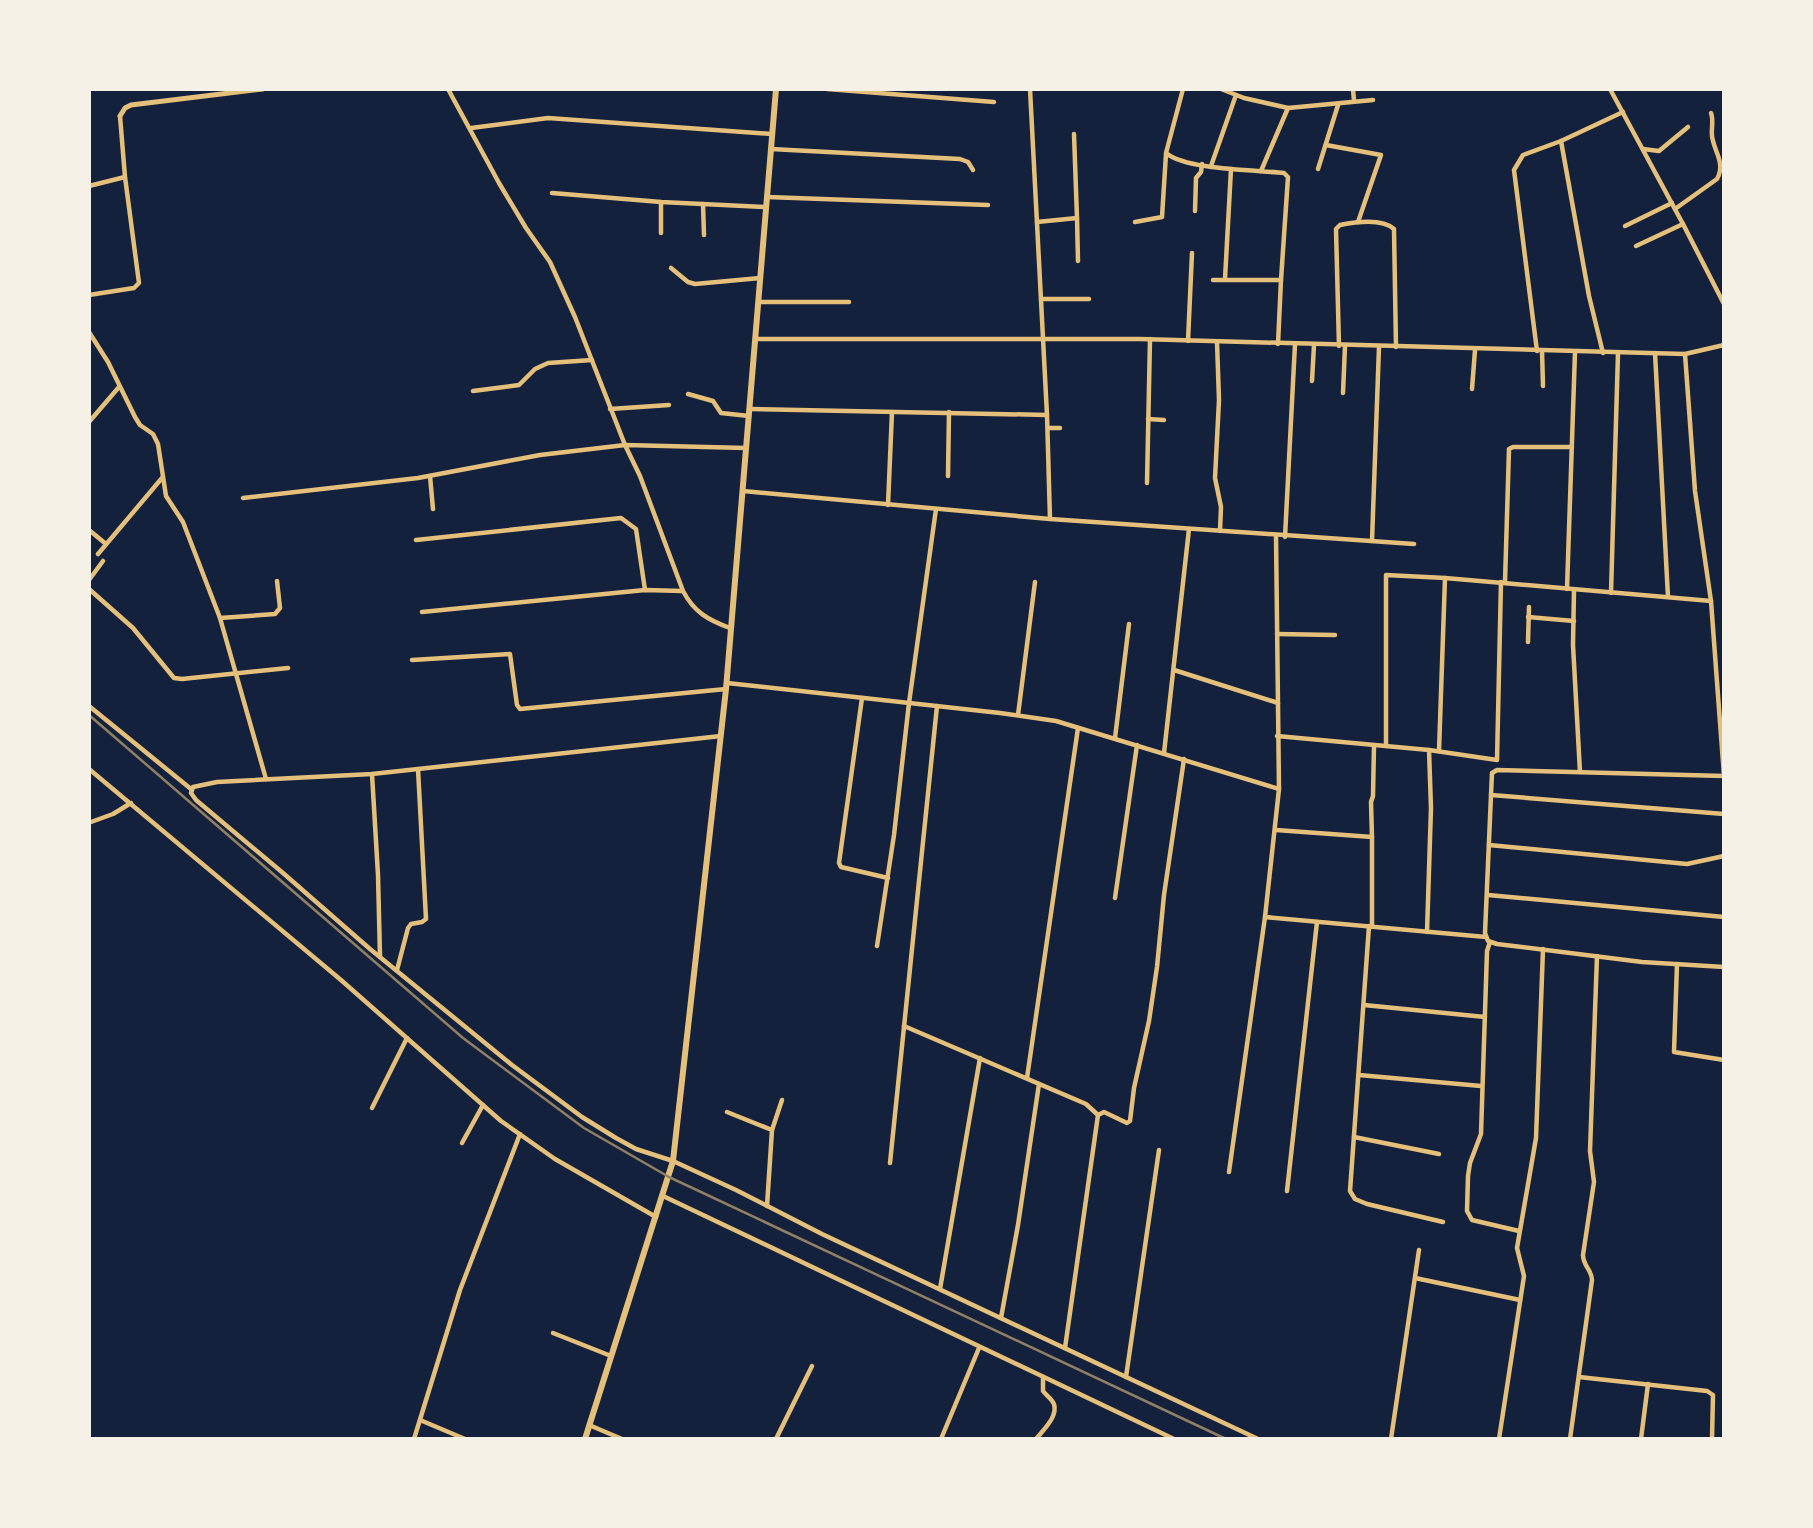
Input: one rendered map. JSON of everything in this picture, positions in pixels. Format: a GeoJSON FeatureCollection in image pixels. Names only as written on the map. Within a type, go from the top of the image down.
{"type":"FeatureCollection","features":[{"type":"Feature","properties":{"kind":"main road"},"geometry":{"type":"LineString","coordinates":[[585,1439],[673,1161],[726,686],[776,89]]}},
{"type":"Feature","properties":{"kind":"street"},"geometry":{"type":"LineString","coordinates":[[89,295],[134,288],[139,283],[120,116],[125,108],[131,104],[263,89]]}},
{"type":"Feature","properties":{"kind":"street"},"geometry":{"type":"LineString","coordinates":[[449,89],[519,217],[550,262],[690,605],[701,616],[730,628]]}},
{"type":"Feature","properties":{"kind":"street"},"geometry":{"type":"LineString","coordinates":[[827,89],[993,102]]}},
{"type":"Feature","properties":{"kind":"street"},"geometry":{"type":"LineString","coordinates":[[1030,89],[1049,428],[1050,519]]}},
{"type":"Feature","properties":{"kind":"street"},"geometry":{"type":"LineString","coordinates":[[1135,222],[1160,219],[1163,215],[1166,153],[1183,89]]}},
{"type":"Feature","properties":{"kind":"street"},"geometry":{"type":"LineString","coordinates":[[1222,89],[1288,108],[1373,100]]}},
{"type":"Feature","properties":{"kind":"street"},"geometry":{"type":"LineString","coordinates":[[1353,89],[1354,102]]}},
{"type":"Feature","properties":{"kind":"street"},"geometry":{"type":"LineString","coordinates":[[1610,89],[1684,224],[1724,304]]}},
{"type":"Feature","properties":{"kind":"street"},"geometry":{"type":"LineString","coordinates":[[1211,166],[1236,95]]}},
{"type":"Feature","properties":{"kind":"street"},"geometry":{"type":"LineString","coordinates":[[1318,169],[1338,105]]}},
{"type":"Feature","properties":{"kind":"street"},"geometry":{"type":"LineString","coordinates":[[1261,172],[1288,108]]}},
{"type":"Feature","properties":{"kind":"street"},"geometry":{"type":"LineString","coordinates":[[1543,386],[1514,170],[1523,155],[1561,141],[1623,112]]}},
{"type":"Feature","properties":{"kind":"street"},"geometry":{"type":"LineString","coordinates":[[1625,226],[1673,206],[1722,174],[1712,136],[1711,113]]}},
{"type":"Feature","properties":{"kind":"street"},"geometry":{"type":"LineString","coordinates":[[471,128],[548,118],[772,134]]}},
{"type":"Feature","properties":{"kind":"street"},"geometry":{"type":"LineString","coordinates":[[1643,149],[1659,150],[1688,127]]}},
{"type":"Feature","properties":{"kind":"street"},"geometry":{"type":"LineString","coordinates":[[1074,134],[1078,261]]}},
{"type":"Feature","properties":{"kind":"street"},"geometry":{"type":"LineString","coordinates":[[1561,141],[1602,353]]}},
{"type":"Feature","properties":{"kind":"street"},"geometry":{"type":"LineString","coordinates":[[1326,145],[1381,155],[1358,222]]}},
{"type":"Feature","properties":{"kind":"street"},"geometry":{"type":"LineString","coordinates":[[770,149],[960,159],[968,162],[973,170]]}},
{"type":"Feature","properties":{"kind":"street"},"geometry":{"type":"LineString","coordinates":[[1166,153],[1176,159],[1211,166],[1284,173],[1288,177],[1278,344]]}},
{"type":"Feature","properties":{"kind":"street"},"geometry":{"type":"LineString","coordinates":[[1195,211],[1196,178],[1202,164]]}},
{"type":"Feature","properties":{"kind":"street"},"geometry":{"type":"LineString","coordinates":[[1225,279],[1231,169]]}},
{"type":"Feature","properties":{"kind":"street"},"geometry":{"type":"LineString","coordinates":[[89,186],[125,177]]}},
{"type":"Feature","properties":{"kind":"street"},"geometry":{"type":"LineString","coordinates":[[552,193],[766,207]]}},
{"type":"Feature","properties":{"kind":"street"},"geometry":{"type":"LineString","coordinates":[[767,197],[988,205]]}},
{"type":"Feature","properties":{"kind":"street"},"geometry":{"type":"LineString","coordinates":[[661,202],[661,233]]}},
{"type":"Feature","properties":{"kind":"street"},"geometry":{"type":"LineString","coordinates":[[703,204],[704,235]]}},
{"type":"Feature","properties":{"kind":"street"},"geometry":{"type":"LineString","coordinates":[[1037,222],[1077,218]]}},
{"type":"Feature","properties":{"kind":"street"},"geometry":{"type":"LineString","coordinates":[[1343,393],[1336,229],[1340,225],[1358,222],[1387,224],[1394,229],[1396,347]]}},
{"type":"Feature","properties":{"kind":"street"},"geometry":{"type":"LineString","coordinates":[[1636,246],[1684,224]]}},
{"type":"Feature","properties":{"kind":"street"},"geometry":{"type":"LineString","coordinates":[[1188,341],[1192,253]]}},
{"type":"Feature","properties":{"kind":"street"},"geometry":{"type":"LineString","coordinates":[[671,268],[688,282],[695,284],[760,278]]}},
{"type":"Feature","properties":{"kind":"street"},"geometry":{"type":"LineString","coordinates":[[1213,280],[1281,280]]}},
{"type":"Feature","properties":{"kind":"street"},"geometry":{"type":"LineString","coordinates":[[1041,299],[1088,299]]}},
{"type":"Feature","properties":{"kind":"street"},"geometry":{"type":"LineString","coordinates":[[758,302],[849,302]]}},
{"type":"Feature","properties":{"kind":"street"},"geometry":{"type":"LineString","coordinates":[[89,332],[108,362],[140,425],[156,439],[166,496],[183,522],[220,618],[266,779]]}},
{"type":"Feature","properties":{"kind":"street"},"geometry":{"type":"LineString","coordinates":[[1147,483],[1150,339]]}},
{"type":"Feature","properties":{"kind":"street"},"geometry":{"type":"LineString","coordinates":[[756,340],[1150,339],[1655,354],[1685,354],[1724,345]]}},
{"type":"Feature","properties":{"kind":"street"},"geometry":{"type":"LineString","coordinates":[[1217,342],[1219,400],[1215,478],[1221,507],[1220,531]]}},
{"type":"Feature","properties":{"kind":"street"},"geometry":{"type":"LineString","coordinates":[[1285,537],[1295,344]]}},
{"type":"Feature","properties":{"kind":"street"},"geometry":{"type":"LineString","coordinates":[[1312,381],[1314,345]]}},
{"type":"Feature","properties":{"kind":"street"},"geometry":{"type":"LineString","coordinates":[[1372,541],[1379,347]]}},
{"type":"Feature","properties":{"kind":"street"},"geometry":{"type":"LineString","coordinates":[[1472,389],[1475,350]]}},
{"type":"Feature","properties":{"kind":"street"},"geometry":{"type":"LineString","coordinates":[[1567,589],[1575,352]]}},
{"type":"Feature","properties":{"kind":"street"},"geometry":{"type":"LineString","coordinates":[[1611,593],[1618,353]]}},
{"type":"Feature","properties":{"kind":"street"},"geometry":{"type":"LineString","coordinates":[[1655,354],[1668,597]]}},
{"type":"Feature","properties":{"kind":"street"},"geometry":{"type":"LineString","coordinates":[[1685,354],[1695,491],[1711,601],[1724,777],[1497,770],[1492,773],[1486,937],[1490,942],[1597,956],[1724,967]]}},
{"type":"Feature","properties":{"kind":"street"},"geometry":{"type":"LineString","coordinates":[[473,391],[519,385],[535,369],[548,363],[592,360]]}},
{"type":"Feature","properties":{"kind":"street"},"geometry":{"type":"LineString","coordinates":[[89,422],[119,387]]}},
{"type":"Feature","properties":{"kind":"street"},"geometry":{"type":"LineString","coordinates":[[688,394],[713,401],[720,412],[949,412],[1047,415]]}},
{"type":"Feature","properties":{"kind":"street"},"geometry":{"type":"LineString","coordinates":[[610,409],[669,405]]}},
{"type":"Feature","properties":{"kind":"street"},"geometry":{"type":"LineString","coordinates":[[888,505],[891,412]]}},
{"type":"Feature","properties":{"kind":"street"},"geometry":{"type":"LineString","coordinates":[[948,476],[949,412]]}},
{"type":"Feature","properties":{"kind":"street"},"geometry":{"type":"LineString","coordinates":[[1148,419],[1164,420]]}},
{"type":"Feature","properties":{"kind":"street"},"geometry":{"type":"LineString","coordinates":[[1049,428],[1060,428]]}},
{"type":"Feature","properties":{"kind":"street"},"geometry":{"type":"LineString","coordinates":[[243,498],[430,476],[540,455],[625,445],[747,448]]}},
{"type":"Feature","properties":{"kind":"street"},"geometry":{"type":"LineString","coordinates":[[1497,770],[1509,449],[1572,447]]}},
{"type":"Feature","properties":{"kind":"street"},"geometry":{"type":"LineString","coordinates":[[430,476],[433,509]]}},
{"type":"Feature","properties":{"kind":"street"},"geometry":{"type":"LineString","coordinates":[[98,554],[162,478]]}},
{"type":"Feature","properties":{"kind":"street"},"geometry":{"type":"LineString","coordinates":[[743,491],[1050,519],[1414,544]]}},
{"type":"Feature","properties":{"kind":"street"},"geometry":{"type":"LineString","coordinates":[[877,946],[936,509]]}},
{"type":"Feature","properties":{"kind":"street"},"geometry":{"type":"LineString","coordinates":[[415,540],[621,518],[636,529],[645,590]]}},
{"type":"Feature","properties":{"kind":"street"},"geometry":{"type":"LineString","coordinates":[[1164,753],[1189,529]]}},
{"type":"Feature","properties":{"kind":"street"},"geometry":{"type":"LineString","coordinates":[[89,530],[106,544]]}},
{"type":"Feature","properties":{"kind":"street"},"geometry":{"type":"LineString","coordinates":[[1229,1172],[1276,830],[1279,789],[1276,536]]}},
{"type":"Feature","properties":{"kind":"street"},"geometry":{"type":"LineString","coordinates":[[89,580],[103,561]]}},
{"type":"Feature","properties":{"kind":"street"},"geometry":{"type":"LineString","coordinates":[[1386,746],[1386,575],[1503,582],[1711,601]]}},
{"type":"Feature","properties":{"kind":"street"},"geometry":{"type":"LineString","coordinates":[[1439,751],[1445,579]]}},
{"type":"Feature","properties":{"kind":"street"},"geometry":{"type":"LineString","coordinates":[[220,618],[275,614],[280,608],[278,581]]}},
{"type":"Feature","properties":{"kind":"street"},"geometry":{"type":"LineString","coordinates":[[1018,715],[1035,582]]}},
{"type":"Feature","properties":{"kind":"street"},"geometry":{"type":"LineString","coordinates":[[89,589],[133,628],[174,678],[288,668]]}},
{"type":"Feature","properties":{"kind":"street"},"geometry":{"type":"LineString","coordinates":[[422,612],[645,590],[683,591]]}},
{"type":"Feature","properties":{"kind":"street"},"geometry":{"type":"LineString","coordinates":[[1574,590],[1580,772]]}},
{"type":"Feature","properties":{"kind":"street"},"geometry":{"type":"LineString","coordinates":[[1528,642],[1529,607]]}},
{"type":"Feature","properties":{"kind":"street"},"geometry":{"type":"LineString","coordinates":[[1528,617],[1573,621]]}},
{"type":"Feature","properties":{"kind":"street"},"geometry":{"type":"LineString","coordinates":[[1115,738],[1129,624]]}},
{"type":"Feature","properties":{"kind":"street"},"geometry":{"type":"LineString","coordinates":[[1277,634],[1335,635]]}},
{"type":"Feature","properties":{"kind":"street"},"geometry":{"type":"LineString","coordinates":[[412,660],[510,654],[517,705],[520,709],[726,686],[1018,715],[1078,727],[1279,789]]}},
{"type":"Feature","properties":{"kind":"street"},"geometry":{"type":"LineString","coordinates":[[1174,670],[1278,703]]}},
{"type":"Feature","properties":{"kind":"street"},"geometry":{"type":"LineString","coordinates":[[862,698],[839,863],[841,867],[850,870],[888,878]]}},
{"type":"Feature","properties":{"kind":"street"},"geometry":{"type":"LineString","coordinates":[[89,706],[191,789]]}},
{"type":"Feature","properties":{"kind":"street"},"geometry":{"type":"LineString","coordinates":[[890,1163],[937,706]]}},
{"type":"Feature","properties":{"kind":"street"},"geometry":{"type":"LineString","coordinates":[[1027,1078],[1078,727]]}},
{"type":"Feature","properties":{"kind":"street"},"geometry":{"type":"LineString","coordinates":[[191,789],[217,782],[372,774],[721,736]]}},
{"type":"Feature","properties":{"kind":"street"},"geometry":{"type":"LineString","coordinates":[[1277,736],[1439,751],[1497,760]]}},
{"type":"Feature","properties":{"kind":"street"},"geometry":{"type":"LineString","coordinates":[[1115,898],[1138,745]]}},
{"type":"Feature","properties":{"kind":"street"},"geometry":{"type":"LineString","coordinates":[[1374,745],[1371,927],[1350,1185],[1355,1199],[1367,1204],[1443,1222]]}},
{"type":"Feature","properties":{"kind":"street"},"geometry":{"type":"LineString","coordinates":[[1427,932],[1431,773],[1429,750]]}},
{"type":"Feature","properties":{"kind":"street"},"geometry":{"type":"LineString","coordinates":[[1098,1115],[1104,1112],[1127,1123],[1130,1121],[1134,1088],[1149,1021],[1184,759]]}},
{"type":"Feature","properties":{"kind":"street"},"geometry":{"type":"LineString","coordinates":[[89,769],[483,1105],[565,1165],[656,1217]]}},
{"type":"Feature","properties":{"kind":"street"},"geometry":{"type":"LineString","coordinates":[[397,970],[408,928],[411,924],[426,919],[418,769]]}},
{"type":"Feature","properties":{"kind":"street"},"geometry":{"type":"LineString","coordinates":[[372,774],[380,957]]}},
{"type":"Feature","properties":{"kind":"street"},"geometry":{"type":"LineString","coordinates":[[191,789],[191,796],[380,957],[512,1065],[582,1117],[636,1149],[673,1161],[1258,1439]]}},
{"type":"Feature","properties":{"kind":"street"},"geometry":{"type":"LineString","coordinates":[[1491,795],[1724,814]]}},
{"type":"Feature","properties":{"kind":"street"},"geometry":{"type":"LineString","coordinates":[[91,822],[113,814],[131,803]]}},
{"type":"Feature","properties":{"kind":"street"},"geometry":{"type":"LineString","coordinates":[[1276,830],[1373,837]]}},
{"type":"Feature","properties":{"kind":"street"},"geometry":{"type":"LineString","coordinates":[[1489,845],[1687,864],[1724,856]]}},
{"type":"Feature","properties":{"kind":"street"},"geometry":{"type":"LineString","coordinates":[[1488,895],[1724,917]]}},
{"type":"Feature","properties":{"kind":"street"},"geometry":{"type":"LineString","coordinates":[[1265,917],[1486,937]]}},
{"type":"Feature","properties":{"kind":"street"},"geometry":{"type":"LineString","coordinates":[[1287,1191],[1317,922]]}},
{"type":"Feature","properties":{"kind":"street"},"geometry":{"type":"LineString","coordinates":[[1490,942],[1487,951],[1481,1134],[1470,1163],[1467,1215],[1472,1220],[1520,1231]]}},
{"type":"Feature","properties":{"kind":"street"},"geometry":{"type":"LineString","coordinates":[[1499,1439],[1524,1276],[1517,1255],[1536,1138],[1543,949]]}},
{"type":"Feature","properties":{"kind":"street"},"geometry":{"type":"LineString","coordinates":[[1570,1439],[1592,1279],[1584,1264],[1583,1255],[1595,1176],[1590,1151],[1597,956]]}},
{"type":"Feature","properties":{"kind":"street"},"geometry":{"type":"LineString","coordinates":[[1677,964],[1674,1052],[1724,1059]]}},
{"type":"Feature","properties":{"kind":"street"},"geometry":{"type":"LineString","coordinates":[[1364,1005],[1485,1017]]}},
{"type":"Feature","properties":{"kind":"street"},"geometry":{"type":"LineString","coordinates":[[904,1026],[1086,1104],[1098,1115]]}},
{"type":"Feature","properties":{"kind":"street"},"geometry":{"type":"LineString","coordinates":[[372,1108],[407,1038]]}},
{"type":"Feature","properties":{"kind":"street"},"geometry":{"type":"LineString","coordinates":[[940,1289],[980,1059]]}},
{"type":"Feature","properties":{"kind":"street"},"geometry":{"type":"LineString","coordinates":[[1359,1075],[1481,1086]]}},
{"type":"Feature","properties":{"kind":"street"},"geometry":{"type":"LineString","coordinates":[[1001,1318],[1039,1084]]}},
{"type":"Feature","properties":{"kind":"street"},"geometry":{"type":"LineString","coordinates":[[767,1206],[772,1129],[782,1100]]}},
{"type":"Feature","properties":{"kind":"street"},"geometry":{"type":"LineString","coordinates":[[462,1143],[483,1105]]}},
{"type":"Feature","properties":{"kind":"street"},"geometry":{"type":"LineString","coordinates":[[727,1112],[772,1129]]}},
{"type":"Feature","properties":{"kind":"street"},"geometry":{"type":"LineString","coordinates":[[1065,1348],[1098,1115]]}},
{"type":"Feature","properties":{"kind":"street"},"geometry":{"type":"LineString","coordinates":[[414,1439],[460,1290],[520,1134]]}},
{"type":"Feature","properties":{"kind":"street"},"geometry":{"type":"LineString","coordinates":[[1353,1137],[1439,1154]]}},
{"type":"Feature","properties":{"kind":"street"},"geometry":{"type":"LineString","coordinates":[[1126,1377],[1159,1150]]}},
{"type":"Feature","properties":{"kind":"street"},"geometry":{"type":"LineString","coordinates":[[663,1196],[1174,1439]]}},
{"type":"Feature","properties":{"kind":"street"},"geometry":{"type":"LineString","coordinates":[[1391,1439],[1419,1250]]}},
{"type":"Feature","properties":{"kind":"street"},"geometry":{"type":"LineString","coordinates":[[1416,1278],[1520,1300]]}},
{"type":"Feature","properties":{"kind":"street"},"geometry":{"type":"LineString","coordinates":[[553,1333],[611,1356]]}},
{"type":"Feature","properties":{"kind":"street"},"geometry":{"type":"LineString","coordinates":[[940,1439],[979,1348]]}},
{"type":"Feature","properties":{"kind":"street"},"geometry":{"type":"LineString","coordinates":[[775,1439],[812,1366]]}},
{"type":"Feature","properties":{"kind":"street"},"geometry":{"type":"LineString","coordinates":[[1579,1377],[1707,1391],[1714,1402],[1712,1439]]}},
{"type":"Feature","properties":{"kind":"street"},"geometry":{"type":"LineString","coordinates":[[1036,1439],[1052,1418],[1054,1411],[1052,1401],[1042,1387],[1044,1378]]}},
{"type":"Feature","properties":{"kind":"street"},"geometry":{"type":"LineString","coordinates":[[1640,1439],[1648,1384]]}},
{"type":"Feature","properties":{"kind":"street"},"geometry":{"type":"LineString","coordinates":[[420,1420],[465,1439]]}},
{"type":"Feature","properties":{"kind":"street"},"geometry":{"type":"LineString","coordinates":[[589,1425],[622,1439]]}},
{"type":"Feature","properties":{"kind":"railway"},"geometry":{"type":"LineString","coordinates":[[89,715],[463,1038],[584,1128],[669,1177],[1226,1439]]}}]}
